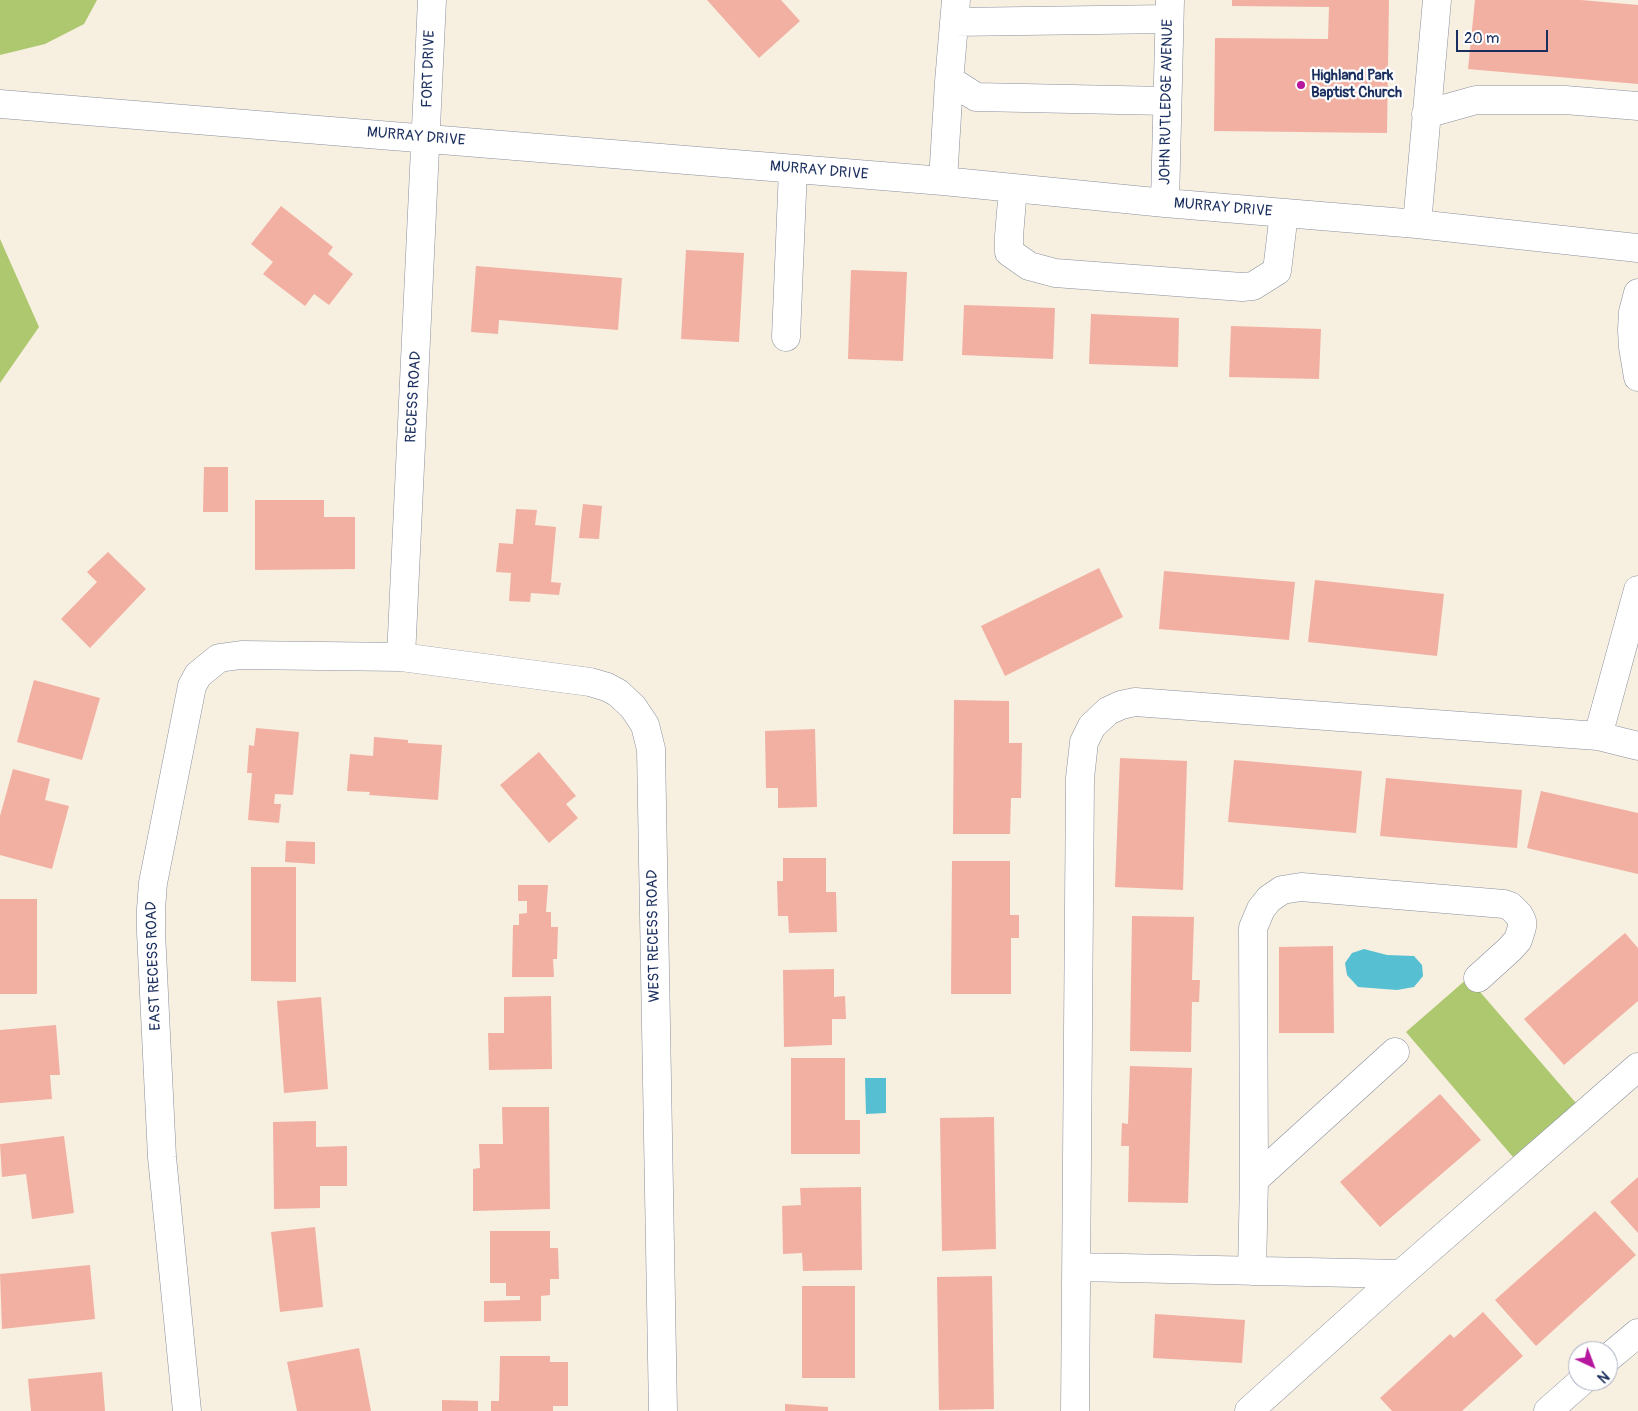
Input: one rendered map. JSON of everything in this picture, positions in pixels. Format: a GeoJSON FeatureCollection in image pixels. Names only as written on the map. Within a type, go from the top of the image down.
{"type":"FeatureCollection","features":[{"type":"Feature","properties":{"kind":"street","name":"FORT DRIVE"},"geometry":{"type":"LineString","coordinates":[[426,138],[432,0]]}},
{"type":"Feature","properties":{"kind":"street"},"geometry":{"type":"LineString","coordinates":[[1417,224],[1437,0]]}},
{"type":"Feature","properties":{"kind":"street"},"geometry":{"type":"LineString","coordinates":[[943,181],[955,11],[1170,10]]}},
{"type":"Feature","properties":{"kind":"street","name":"JOHN RUTLEDGE AVENUE"},"geometry":{"type":"LineString","coordinates":[[1165,203],[1170,10]]}},
{"type":"Feature","properties":{"kind":"street"},"geometry":{"type":"LineString","coordinates":[[949,82],[976,97],[1167,101]]}},
{"type":"Feature","properties":{"kind":"street"},"geometry":{"type":"LineString","coordinates":[[1426,114],[1476,100],[1565,100],[1638,106]]}},
{"type":"Feature","properties":{"kind":"street","name":"MURRAY DRIVE"},"geometry":{"type":"LineString","coordinates":[[0,104],[943,181],[1165,203],[1417,224],[1638,248]]}},
{"type":"Feature","properties":{"kind":"street","name":"RECESS ROAD"},"geometry":{"type":"LineString","coordinates":[[401,657],[426,138]]}},
{"type":"Feature","properties":{"kind":"street"},"geometry":{"type":"LineString","coordinates":[[786,337],[793,169]]}},
{"type":"Feature","properties":{"kind":"street"},"geometry":{"type":"LineString","coordinates":[[1013,188],[1009,236],[1010,252],[1029,266],[1055,273],[1242,287],[1253,286],[1277,271],[1284,213]]}},
{"type":"Feature","properties":{"kind":"street"},"geometry":{"type":"LineString","coordinates":[[1638,293],[1633,312],[1632,330],[1638,377]]}},
{"type":"Feature","properties":{"kind":"street"},"geometry":{"type":"LineString","coordinates":[[1598,736],[1638,590]]}},
{"type":"Feature","properties":{"kind":"street","name":"EAST RECESS ROAD"},"geometry":{"type":"LineString","coordinates":[[187,1411],[162,1157],[150,921],[153,884],[192,686],[198,674],[208,664],[218,658],[229,655],[401,657]]}},
{"type":"Feature","properties":{"kind":"street","name":"WEST RECESS ROAD"},"geometry":{"type":"LineString","coordinates":[[401,657],[590,682],[607,687],[618,694],[632,707],[645,725],[650,749],[663,1411]]}},
{"type":"Feature","properties":{"kind":"street"},"geometry":{"type":"LineString","coordinates":[[1075,1411],[1080,778],[1084,742],[1092,726],[1108,711],[1121,705],[1135,702],[1598,736],[1638,746]]}},
{"type":"Feature","properties":{"kind":"street"},"geometry":{"type":"LineString","coordinates":[[1252,1271],[1254,1180],[1253,928],[1261,908],[1269,898],[1282,890],[1301,887],[1494,903],[1510,906],[1522,920],[1518,940],[1478,978]]}},
{"type":"Feature","properties":{"kind":"street"},"geometry":{"type":"LineString","coordinates":[[1254,1180],[1395,1052]]}},
{"type":"Feature","properties":{"kind":"street"},"geometry":{"type":"LineString","coordinates":[[1249,1411],[1400,1274],[1638,1067]]}},
{"type":"Feature","properties":{"kind":"street"},"geometry":{"type":"LineString","coordinates":[[1077,1267],[1400,1274]]}},
{"type":"Feature","properties":{"kind":"street"},"geometry":{"type":"LineString","coordinates":[[1618,1349],[1638,1332]]}},
{"type":"Feature","properties":{"kind":"street"},"geometry":{"type":"LineString","coordinates":[[1548,1411],[1571,1391]]}},
{"type":"Feature","properties":{"kind":"green space"},"geometry":{"type":"Polygon","coordinates":[[[0,0],[97,0],[84,24],[45,44],[0,55],[0,0]]]}},
{"type":"Feature","properties":{"kind":"green space"},"geometry":{"type":"Polygon","coordinates":[[[0,239],[39,327],[0,383],[0,239]]]}},
{"type":"Feature","properties":{"kind":"green space"},"geometry":{"type":"Polygon","coordinates":[[[1468,978],[1576,1103],[1513,1157],[1406,1032],[1468,978]]]}},
{"type":"Feature","properties":{"kind":"water"},"geometry":{"type":"Polygon","coordinates":[[[1364,949],[1387,955],[1414,956],[1422,965],[1423,976],[1414,987],[1397,990],[1358,987],[1347,975],[1345,963],[1352,953],[1364,949]]]}},
{"type":"Feature","properties":{"kind":"water"},"geometry":{"type":"Polygon","coordinates":[[[865,1078],[886,1078],[886,1113],[866,1114],[865,1078]]]}},
{"type":"Feature","properties":{"kind":"building"},"geometry":{"type":"Polygon","coordinates":[[[707,0],[781,0],[800,21],[759,58],[707,0]]]}},
{"type":"Feature","properties":{"kind":"building","name":"Highland Park Baptist Church"},"geometry":{"type":"Polygon","coordinates":[[[1232,0],[1389,0],[1387,133],[1214,131],[1215,38],[1328,39],[1329,7],[1232,6],[1232,0]]]}},
{"type":"Feature","properties":{"kind":"building"},"geometry":{"type":"Polygon","coordinates":[[[1475,0],[1581,0],[1638,5],[1638,84],[1468,69],[1475,0]]]}},
{"type":"Feature","properties":{"kind":"building"},"geometry":{"type":"Polygon","coordinates":[[[281,206],[333,247],[328,254],[353,274],[329,305],[314,294],[305,306],[263,274],[273,262],[251,244],[281,206]]]}},
{"type":"Feature","properties":{"kind":"building"},"geometry":{"type":"Polygon","coordinates":[[[686,250],[744,253],[739,342],[681,339],[686,250]]]}},
{"type":"Feature","properties":{"kind":"building"},"geometry":{"type":"Polygon","coordinates":[[[476,266],[622,278],[618,330],[499,320],[498,334],[471,332],[476,266]]]}},
{"type":"Feature","properties":{"kind":"building"},"geometry":{"type":"Polygon","coordinates":[[[851,270],[907,272],[903,361],[848,359],[851,270]]]}},
{"type":"Feature","properties":{"kind":"building"},"geometry":{"type":"Polygon","coordinates":[[[964,305],[1055,308],[1053,359],[962,355],[964,305]]]}},
{"type":"Feature","properties":{"kind":"building"},"geometry":{"type":"Polygon","coordinates":[[[1091,314],[1179,318],[1178,367],[1089,364],[1091,314]]]}},
{"type":"Feature","properties":{"kind":"building"},"geometry":{"type":"Polygon","coordinates":[[[1231,326],[1321,329],[1319,379],[1229,377],[1231,326]]]}},
{"type":"Feature","properties":{"kind":"building"},"geometry":{"type":"Polygon","coordinates":[[[204,467],[228,467],[228,512],[203,512],[204,467]]]}},
{"type":"Feature","properties":{"kind":"building"},"geometry":{"type":"Polygon","coordinates":[[[255,500],[324,500],[324,517],[355,517],[355,569],[255,570],[255,500]]]}},
{"type":"Feature","properties":{"kind":"building"},"geometry":{"type":"Polygon","coordinates":[[[583,504],[602,506],[599,539],[579,538],[583,504]]]}},
{"type":"Feature","properties":{"kind":"building"},"geometry":{"type":"Polygon","coordinates":[[[516,509],[537,510],[535,525],[556,527],[551,582],[561,583],[559,595],[531,593],[530,602],[509,601],[511,573],[496,572],[499,543],[513,544],[516,509]]]}},
{"type":"Feature","properties":{"kind":"building"},"geometry":{"type":"Polygon","coordinates":[[[108,552],[146,589],[90,648],[61,619],[97,582],[87,572],[108,552]]]}},
{"type":"Feature","properties":{"kind":"building"},"geometry":{"type":"Polygon","coordinates":[[[1099,568],[1123,617],[1005,676],[981,626],[1099,568]]]}},
{"type":"Feature","properties":{"kind":"building"},"geometry":{"type":"Polygon","coordinates":[[[1164,571],[1295,582],[1289,640],[1159,629],[1164,571]]]}},
{"type":"Feature","properties":{"kind":"building"},"geometry":{"type":"Polygon","coordinates":[[[1315,580],[1444,594],[1437,656],[1308,642],[1315,580]]]}},
{"type":"Feature","properties":{"kind":"building"},"geometry":{"type":"Polygon","coordinates":[[[34,680],[100,698],[82,760],[17,742],[34,680]]]}},
{"type":"Feature","properties":{"kind":"building"},"geometry":{"type":"Polygon","coordinates":[[[954,700],[1009,701],[1009,743],[1022,743],[1021,798],[1011,798],[1010,834],[953,834],[954,700]]]}},
{"type":"Feature","properties":{"kind":"building"},"geometry":{"type":"Polygon","coordinates":[[[256,728],[299,732],[293,795],[275,794],[274,804],[281,804],[279,823],[248,820],[252,773],[247,773],[249,745],[254,746],[256,728]]]}},
{"type":"Feature","properties":{"kind":"building"},"geometry":{"type":"Polygon","coordinates":[[[815,729],[817,807],[778,808],[778,788],[766,788],[765,731],[815,729]]]}},
{"type":"Feature","properties":{"kind":"building"},"geometry":{"type":"Polygon","coordinates":[[[374,737],[408,740],[408,743],[442,745],[438,800],[369,795],[370,792],[347,791],[350,754],[373,756],[374,737]]]}},
{"type":"Feature","properties":{"kind":"building"},"geometry":{"type":"Polygon","coordinates":[[[539,752],[576,796],[566,804],[578,818],[549,843],[500,785],[539,752]]]}},
{"type":"Feature","properties":{"kind":"building"},"geometry":{"type":"Polygon","coordinates":[[[1120,758],[1187,761],[1183,890],[1115,887],[1120,758]]]}},
{"type":"Feature","properties":{"kind":"building"},"geometry":{"type":"Polygon","coordinates":[[[1234,760],[1362,771],[1356,833],[1228,822],[1234,760]]]}},
{"type":"Feature","properties":{"kind":"building"},"geometry":{"type":"Polygon","coordinates":[[[13,769],[50,779],[45,800],[69,806],[52,869],[0,855],[0,816],[13,769]]]}},
{"type":"Feature","properties":{"kind":"building"},"geometry":{"type":"Polygon","coordinates":[[[1386,778],[1522,790],[1517,848],[1380,836],[1386,778]]]}},
{"type":"Feature","properties":{"kind":"building"},"geometry":{"type":"Polygon","coordinates":[[[1541,791],[1638,813],[1638,874],[1527,848],[1541,791]]]}},
{"type":"Feature","properties":{"kind":"building"},"geometry":{"type":"Polygon","coordinates":[[[286,841],[315,842],[315,864],[285,862],[286,841]]]}},
{"type":"Feature","properties":{"kind":"building"},"geometry":{"type":"Polygon","coordinates":[[[783,858],[826,858],[826,892],[836,892],[837,932],[789,933],[788,916],[778,916],[777,881],[783,881],[783,858]]]}},
{"type":"Feature","properties":{"kind":"building"},"geometry":{"type":"Polygon","coordinates":[[[952,861],[1010,861],[1010,915],[1019,915],[1019,938],[1011,938],[1011,994],[951,994],[952,861]]]}},
{"type":"Feature","properties":{"kind":"building"},"geometry":{"type":"Polygon","coordinates":[[[251,867],[296,867],[296,982],[251,981],[251,867]]]}},
{"type":"Feature","properties":{"kind":"building"},"geometry":{"type":"Polygon","coordinates":[[[518,885],[548,885],[546,912],[551,912],[551,927],[558,927],[557,959],[553,959],[554,977],[512,977],[513,925],[519,925],[519,914],[527,913],[527,901],[518,901],[518,885]]]}},
{"type":"Feature","properties":{"kind":"building"},"geometry":{"type":"Polygon","coordinates":[[[0,899],[37,899],[37,994],[0,994],[0,899]]]}},
{"type":"Feature","properties":{"kind":"building"},"geometry":{"type":"Polygon","coordinates":[[[1132,916],[1194,917],[1192,980],[1200,980],[1199,1002],[1192,1002],[1191,1052],[1130,1051],[1132,916]]]}},
{"type":"Feature","properties":{"kind":"building"},"geometry":{"type":"Polygon","coordinates":[[[1625,933],[1638,948],[1638,1001],[1564,1065],[1524,1019],[1625,933]]]}},
{"type":"Feature","properties":{"kind":"building"},"geometry":{"type":"Polygon","coordinates":[[[1333,946],[1334,1033],[1279,1033],[1279,947],[1333,946]]]}},
{"type":"Feature","properties":{"kind":"building"},"geometry":{"type":"Polygon","coordinates":[[[834,969],[834,997],[845,996],[846,1019],[832,1019],[832,1045],[784,1047],[783,970],[834,969]]]}},
{"type":"Feature","properties":{"kind":"building"},"geometry":{"type":"Polygon","coordinates":[[[551,996],[552,1069],[489,1070],[488,1033],[504,1033],[504,997],[551,996]]]}},
{"type":"Feature","properties":{"kind":"building"},"geometry":{"type":"Polygon","coordinates":[[[321,997],[328,1089],[284,1093],[277,1001],[321,997]]]}},
{"type":"Feature","properties":{"kind":"building"},"geometry":{"type":"Polygon","coordinates":[[[56,1025],[60,1075],[50,1075],[52,1099],[0,1103],[0,1030],[56,1025]]]}},
{"type":"Feature","properties":{"kind":"building"},"geometry":{"type":"Polygon","coordinates":[[[791,1058],[845,1058],[845,1120],[860,1120],[860,1154],[791,1154],[791,1058]]]}},
{"type":"Feature","properties":{"kind":"building"},"geometry":{"type":"Polygon","coordinates":[[[1130,1066],[1192,1068],[1188,1203],[1128,1202],[1129,1146],[1121,1146],[1122,1123],[1128,1124],[1130,1066]]]}},
{"type":"Feature","properties":{"kind":"building"},"geometry":{"type":"Polygon","coordinates":[[[1440,1094],[1481,1140],[1380,1227],[1340,1182],[1440,1094]]]}},
{"type":"Feature","properties":{"kind":"building"},"geometry":{"type":"Polygon","coordinates":[[[502,1107],[549,1107],[550,1209],[473,1211],[473,1169],[480,1168],[479,1144],[503,1144],[502,1107]]]}},
{"type":"Feature","properties":{"kind":"building"},"geometry":{"type":"Polygon","coordinates":[[[994,1117],[996,1249],[942,1251],[940,1118],[994,1117]]]}},
{"type":"Feature","properties":{"kind":"building"},"geometry":{"type":"Polygon","coordinates":[[[316,1121],[316,1147],[347,1146],[347,1186],[320,1186],[320,1208],[274,1209],[273,1122],[316,1121]]]}},
{"type":"Feature","properties":{"kind":"building"},"geometry":{"type":"Polygon","coordinates":[[[64,1136],[74,1213],[32,1219],[26,1174],[2,1177],[0,1144],[64,1136]]]}},
{"type":"Feature","properties":{"kind":"building"},"geometry":{"type":"Polygon","coordinates":[[[1638,1177],[1638,1233],[1610,1202],[1638,1177]]]}},
{"type":"Feature","properties":{"kind":"building"},"geometry":{"type":"Polygon","coordinates":[[[861,1187],[862,1270],[803,1271],[802,1253],[783,1254],[782,1206],[801,1205],[800,1188],[861,1187]]]}},
{"type":"Feature","properties":{"kind":"building"},"geometry":{"type":"Polygon","coordinates":[[[1595,1211],[1636,1255],[1536,1346],[1495,1300],[1595,1211]]]}},
{"type":"Feature","properties":{"kind":"building"},"geometry":{"type":"Polygon","coordinates":[[[315,1227],[323,1307],[280,1312],[271,1232],[315,1227]]]}},
{"type":"Feature","properties":{"kind":"building"},"geometry":{"type":"Polygon","coordinates":[[[490,1231],[550,1231],[550,1248],[558,1248],[559,1279],[550,1279],[550,1295],[541,1296],[541,1321],[484,1322],[484,1301],[520,1300],[520,1296],[506,1296],[506,1283],[490,1283],[490,1231]]]}},
{"type":"Feature","properties":{"kind":"building"},"geometry":{"type":"Polygon","coordinates":[[[90,1265],[95,1319],[2,1329],[0,1274],[90,1265]]]}},
{"type":"Feature","properties":{"kind":"building"},"geometry":{"type":"Polygon","coordinates":[[[992,1276],[994,1409],[939,1410],[937,1277],[992,1276]]]}},
{"type":"Feature","properties":{"kind":"building"},"geometry":{"type":"Polygon","coordinates":[[[802,1286],[855,1286],[855,1378],[802,1378],[802,1286]]]}},
{"type":"Feature","properties":{"kind":"building"},"geometry":{"type":"Polygon","coordinates":[[[1483,1312],[1523,1356],[1462,1411],[1392,1411],[1380,1398],[1450,1334],[1454,1338],[1483,1312]]]}},
{"type":"Feature","properties":{"kind":"building"},"geometry":{"type":"Polygon","coordinates":[[[1155,1314],[1245,1320],[1242,1363],[1153,1358],[1155,1314]]]}},
{"type":"Feature","properties":{"kind":"building"},"geometry":{"type":"Polygon","coordinates":[[[359,1348],[371,1411],[297,1411],[287,1362],[359,1348]]]}},
{"type":"Feature","properties":{"kind":"building"},"geometry":{"type":"Polygon","coordinates":[[[500,1356],[550,1356],[550,1362],[568,1362],[568,1406],[553,1406],[553,1411],[491,1411],[491,1401],[499,1401],[500,1356]]]}},
{"type":"Feature","properties":{"kind":"building"},"geometry":{"type":"Polygon","coordinates":[[[102,1372],[105,1411],[31,1411],[28,1379],[102,1372]]]}},
{"type":"Feature","properties":{"kind":"building"},"geometry":{"type":"Polygon","coordinates":[[[442,1400],[478,1401],[478,1411],[442,1411],[442,1400]]]}},
{"type":"Feature","properties":{"kind":"building"},"geometry":{"type":"Polygon","coordinates":[[[785,1404],[828,1407],[828,1411],[785,1411],[785,1404]]]}},
{"type":"Feature","properties":{"kind":"place","name":"Highland Park Baptist Church"},"geometry":{"type":"Point","coordinates":[1301,85]}}]}
